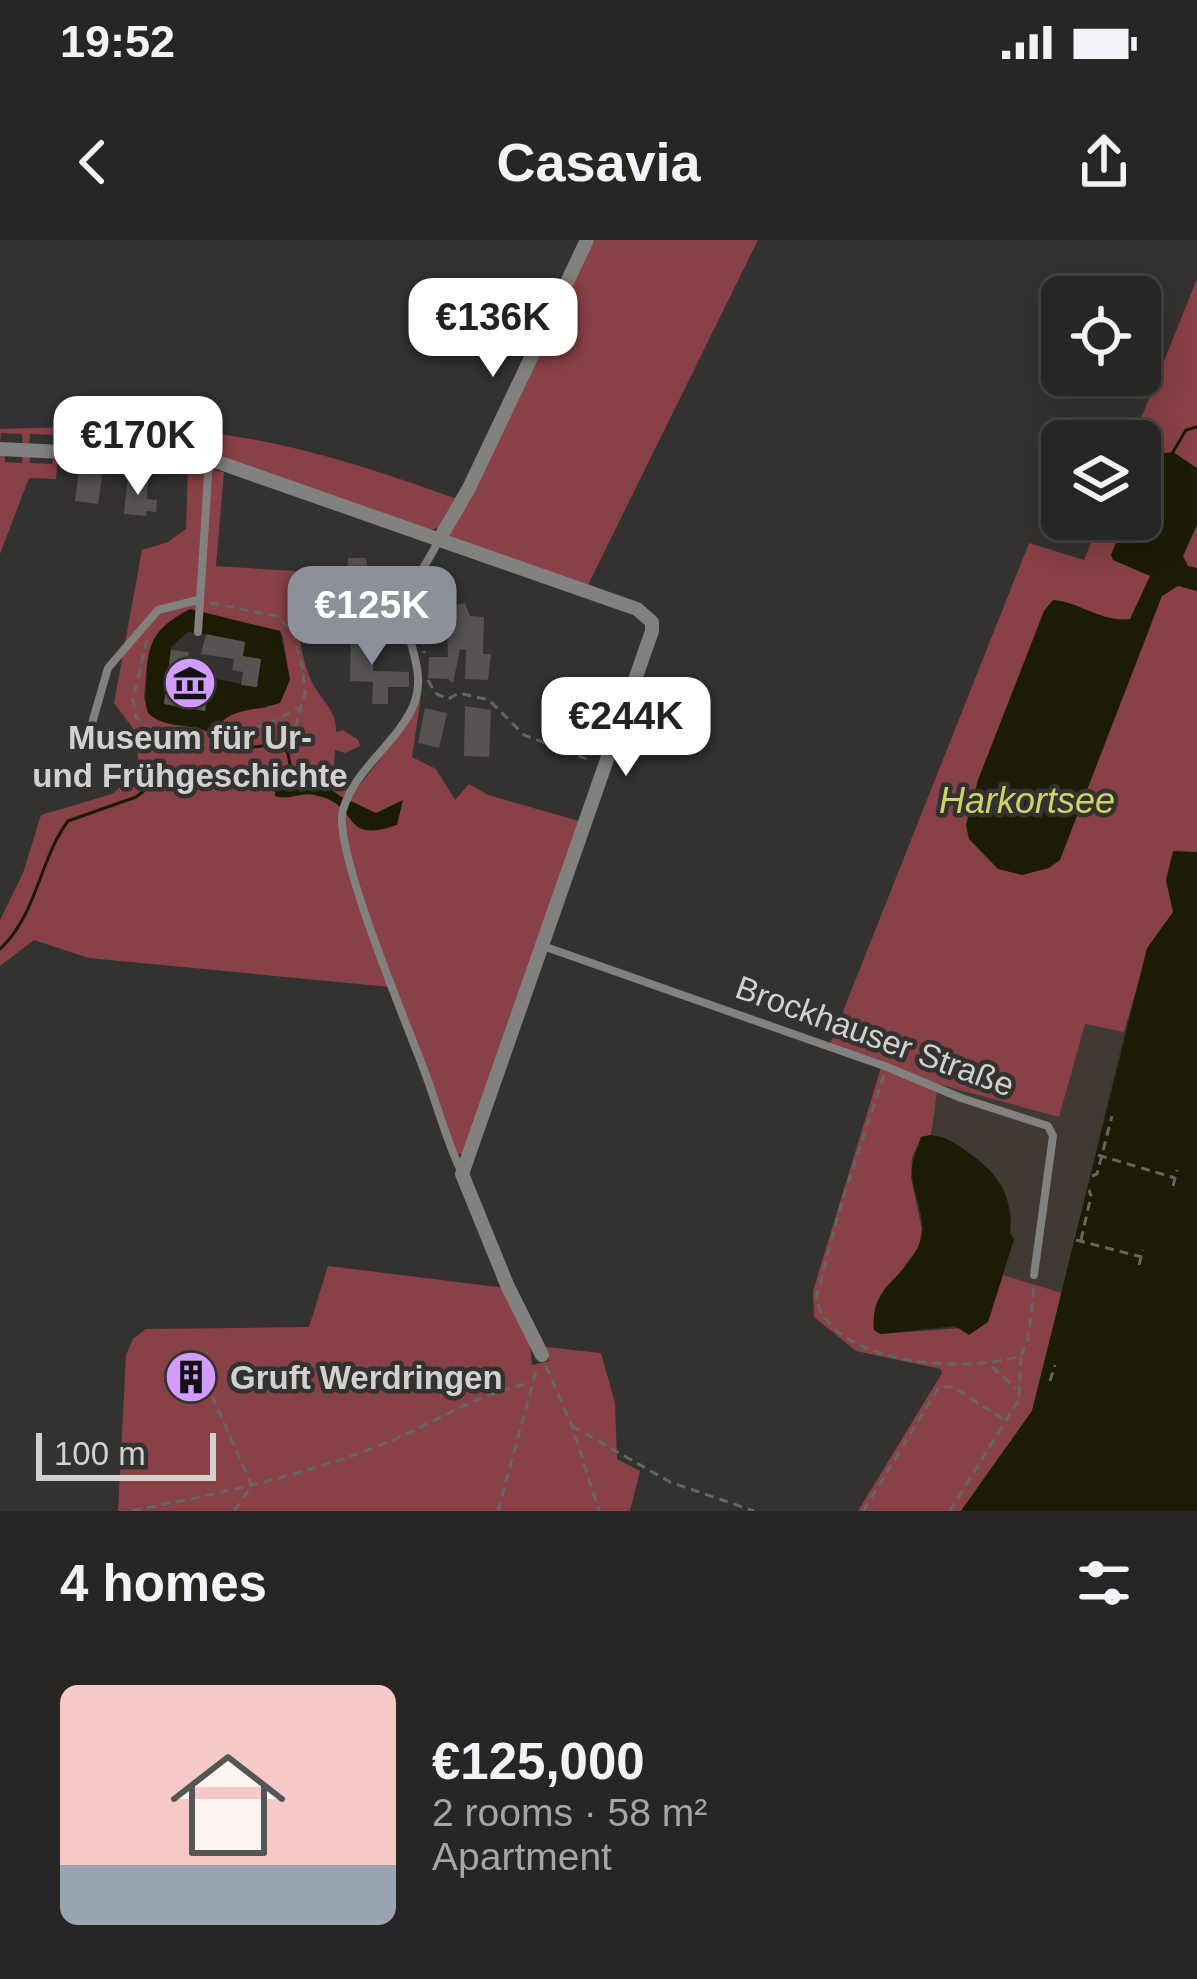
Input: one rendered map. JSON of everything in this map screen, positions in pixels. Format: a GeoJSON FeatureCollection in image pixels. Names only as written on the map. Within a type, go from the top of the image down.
{"type":"FeatureCollection","features":[{"type":"Feature","properties":{"kind":"street"},"geometry":{"type":"LineString","coordinates":[[439,540],[469,488],[587,240]]}},
{"type":"Feature","properties":{"kind":"street"},"geometry":{"type":"LineString","coordinates":[[0,449],[209,459],[649,617],[652,632],[463,1174],[508,1287],[542,1355]]}},
{"type":"Feature","properties":{"kind":"lane"},"geometry":{"type":"LineString","coordinates":[[198,632],[209,459]]}},
{"type":"Feature","properties":{"kind":"lane"},"geometry":{"type":"LineString","coordinates":[[439,540],[421,577],[408,589],[404,612],[418,668],[413,706],[348,796],[341,813],[344,844],[379,954],[463,1174]]}},
{"type":"Feature","properties":{"kind":"lane"},"geometry":{"type":"LineString","coordinates":[[88,737],[108,668],[163,607],[199,601]]}},
{"type":"Feature","properties":{"kind":"lane","name":"Brockhauser Straße"},"geometry":{"type":"LineString","coordinates":[[541,946],[1048,1126],[1053,1136],[1034,1275]]}},
{"type":"Feature","properties":{"kind":"path"},"geometry":{"type":"LineString","coordinates":[[421,577],[424,655]]}},
{"type":"Feature","properties":{"kind":"path"},"geometry":{"type":"LineString","coordinates":[[199,601],[277,616],[292,631],[305,693],[290,745],[301,760],[348,796]]}},
{"type":"Feature","properties":{"kind":"path"},"geometry":{"type":"LineString","coordinates":[[154,615],[133,699],[136,716],[160,741],[198,746],[268,724],[301,706]]}},
{"type":"Feature","properties":{"kind":"path"},"geometry":{"type":"LineString","coordinates":[[425,676],[435,693],[448,699],[459,693],[489,700],[524,735],[604,766]]}},
{"type":"Feature","properties":{"kind":"path"},"geometry":{"type":"LineString","coordinates":[[887,1067],[842,1201],[816,1299],[820,1313],[842,1334],[913,1361],[991,1365],[1021,1356]]}},
{"type":"Feature","properties":{"kind":"path"},"geometry":{"type":"LineString","coordinates":[[1092,1176],[1097,1174],[1112,1116]]}},
{"type":"Feature","properties":{"kind":"path"},"geometry":{"type":"LineString","coordinates":[[1100,1156],[1175,1178]]}},
{"type":"Feature","properties":{"kind":"path"},"geometry":{"type":"LineString","coordinates":[[1173,1186],[1177,1170]]}},
{"type":"Feature","properties":{"kind":"path"},"geometry":{"type":"LineString","coordinates":[[1089,1190],[1078,1241],[1142,1257]]}},
{"type":"Feature","properties":{"kind":"path"},"geometry":{"type":"LineString","coordinates":[[1139,1265],[1144,1250]]}},
{"type":"Feature","properties":{"kind":"path"},"geometry":{"type":"LineString","coordinates":[[950,1511],[1018,1399],[1034,1275]]}},
{"type":"Feature","properties":{"kind":"path"},"geometry":{"type":"LineString","coordinates":[[498,1511],[530,1383],[542,1355]]}},
{"type":"Feature","properties":{"kind":"path"},"geometry":{"type":"LineString","coordinates":[[542,1355],[572,1426],[598,1511]]}},
{"type":"Feature","properties":{"kind":"path"},"geometry":{"type":"LineString","coordinates":[[991,1365],[1018,1389]]}},
{"type":"Feature","properties":{"kind":"path"},"geometry":{"type":"LineString","coordinates":[[1050,1381],[1054,1365]]}},
{"type":"Feature","properties":{"kind":"path"},"geometry":{"type":"LineString","coordinates":[[1043,1368],[1052,1372]]}},
{"type":"Feature","properties":{"kind":"path"},"geometry":{"type":"LineString","coordinates":[[206,1382],[252,1486]]}},
{"type":"Feature","properties":{"kind":"path"},"geometry":{"type":"LineString","coordinates":[[132,1511],[252,1486],[391,1441],[495,1390],[530,1383]]}},
{"type":"Feature","properties":{"kind":"path"},"geometry":{"type":"LineString","coordinates":[[863,1511],[939,1388],[952,1387],[1006,1420]]}},
{"type":"Feature","properties":{"kind":"path"},"geometry":{"type":"LineString","coordinates":[[572,1426],[670,1482],[754,1511]]}},
{"type":"Feature","properties":{"kind":"path"},"geometry":{"type":"LineString","coordinates":[[234,1511],[252,1486]]}},
{"type":"Feature","properties":{"kind":"shaded area"},"geometry":{"type":"Polygon","coordinates":[[[593,240],[758,240],[587,587],[450,537],[450,533],[593,240]]]}},
{"type":"Feature","properties":{"kind":"shaded area"},"geometry":{"type":"Polygon","coordinates":[[[1197,279],[1197,978],[1142,970],[1124,1032],[1085,1024],[1059,1117],[938,1084],[931,1135],[921,1137],[912,1158],[911,1178],[922,1229],[919,1247],[905,1265],[880,1334],[988,1322],[1003,1275],[1062,1293],[1032,1411],[961,1511],[858,1511],[942,1373],[941,1369],[856,1351],[814,1317],[813,1291],[882,1064],[830,1044],[1029,543],[1084,560],[1092,540],[1161,540],[1161,420],[1140,420],[1150,396],[1161,396],[1161,369],[1197,279]]]}},
{"type":"Feature","properties":{"kind":"shaded area"},"geometry":{"type":"Polygon","coordinates":[[[126,427],[221,434],[330,457],[457,499],[439,528],[427,530],[220,457],[212,448],[190,450],[190,441],[147,439],[146,448],[137,447],[136,438],[94,436],[92,446],[87,446],[86,436],[61,435],[60,445],[55,445],[54,435],[30,434],[29,443],[23,443],[22,434],[1,433],[0,442],[0,429],[126,427]]]}},
{"type":"Feature","properties":{"kind":"shaded area"},"geometry":{"type":"Polygon","coordinates":[[[0,452],[5,452],[5,462],[22,463],[23,454],[30,454],[30,463],[52,464],[58,454],[56,479],[29,478],[0,554],[0,452]]]}},
{"type":"Feature","properties":{"kind":"shaded area"},"geometry":{"type":"Polygon","coordinates":[[[188,466],[224,472],[216,566],[296,571],[298,626],[306,667],[334,717],[336,732],[343,730],[360,746],[345,753],[335,750],[333,778],[356,790],[405,727],[421,697],[412,757],[436,769],[455,800],[469,784],[488,795],[579,821],[463,1154],[457,1154],[380,950],[353,862],[390,987],[89,958],[34,940],[0,966],[0,920],[23,873],[41,815],[112,794],[138,772],[138,735],[114,703],[142,550],[168,542],[186,529],[188,466]],[[190,610],[156,636],[148,656],[144,700],[215,733],[229,716],[266,708],[290,680],[280,631],[190,610]]]}},
{"type":"Feature","properties":{"kind":"shaded area"},"geometry":{"type":"Polygon","coordinates":[[[1085,1024],[1124,1032],[1062,1293],[1003,1275],[1014,1239],[1012,1212],[931,1135],[933,1104],[938,1083],[1085,1024]]]}},
{"type":"Feature","properties":{"kind":"shaded area"},"geometry":{"type":"Polygon","coordinates":[[[328,1266],[506,1288],[530,1345],[532,1365],[549,1361],[546,1347],[601,1353],[615,1403],[617,1459],[640,1471],[630,1511],[118,1511],[126,1355],[133,1339],[146,1329],[309,1327],[328,1266]]]}},
{"type":"Feature","properties":{"kind":"water","name":"Harkortsee"},"geometry":{"type":"Polygon","coordinates":[[[1173,452],[1197,468],[1197,525],[1183,556],[1188,566],[1197,568],[1197,591],[1178,586],[1162,596],[1060,860],[1022,875],[998,869],[969,839],[966,825],[978,780],[1044,611],[1053,600],[1110,618],[1130,619],[1150,576],[1111,555],[1117,540],[1161,540],[1161,454],[1173,452]]]}},
{"type":"Feature","properties":{"kind":"water"},"geometry":{"type":"Polygon","coordinates":[[[190,609],[280,631],[290,680],[280,703],[233,715],[213,735],[163,722],[148,713],[150,650],[163,627],[190,609]],[[188,632],[171,647],[164,704],[205,711],[211,678],[257,687],[261,660],[243,656],[243,641],[188,632]]]}},
{"type":"Feature","properties":{"kind":"water"},"geometry":{"type":"Polygon","coordinates":[[[291,770],[312,775],[340,796],[376,813],[403,800],[397,825],[366,830],[329,800],[309,794],[275,796],[278,780],[291,770]]]}},
{"type":"Feature","properties":{"kind":"water","name":"Harkortsee"},"geometry":{"type":"Polygon","coordinates":[[[1173,851],[1197,852],[1197,1511],[961,1511],[1032,1411],[1147,948],[1173,912],[1166,880],[1173,851]]]}},
{"type":"Feature","properties":{"kind":"water"},"geometry":{"type":"Polygon","coordinates":[[[931,1135],[958,1145],[995,1176],[1006,1196],[1014,1239],[988,1322],[969,1335],[955,1326],[880,1334],[874,1330],[874,1316],[881,1294],[921,1239],[912,1169],[921,1137],[931,1135]]]}},
{"type":"Feature","properties":{"kind":"building"},"geometry":{"type":"Polygon","coordinates":[[[80,464],[104,465],[98,504],[75,501],[80,464]]]}},
{"type":"Feature","properties":{"kind":"building"},"geometry":{"type":"Polygon","coordinates":[[[128,477],[148,479],[147,499],[157,500],[156,512],[124,514],[128,477]]]}},
{"type":"Feature","properties":{"kind":"building"},"geometry":{"type":"Polygon","coordinates":[[[348,558],[366,558],[368,574],[398,573],[396,602],[351,598],[352,607],[329,603],[331,573],[347,574],[348,558]]]}},
{"type":"Feature","properties":{"kind":"building"},"geometry":{"type":"Polygon","coordinates":[[[465,603],[470,616],[484,617],[483,654],[491,654],[488,680],[465,679],[466,650],[460,649],[453,683],[428,678],[429,657],[448,657],[447,629],[430,627],[430,608],[465,603]]]}},
{"type":"Feature","properties":{"kind":"building"},"geometry":{"type":"Polygon","coordinates":[[[351,623],[361,623],[361,640],[373,640],[373,671],[409,672],[409,687],[388,687],[388,704],[372,704],[373,682],[350,681],[351,623]]]}},
{"type":"Feature","properties":{"kind":"building"},"geometry":{"type":"Polygon","coordinates":[[[206,634],[245,642],[243,656],[261,659],[257,687],[241,685],[243,672],[232,670],[234,659],[201,654],[206,634]]]}},
{"type":"Feature","properties":{"kind":"building"},"geometry":{"type":"Polygon","coordinates":[[[171,650],[189,652],[184,682],[209,686],[205,711],[164,704],[171,650]]]}},
{"type":"Feature","properties":{"kind":"building"},"geometry":{"type":"Polygon","coordinates":[[[465,706],[491,710],[489,757],[464,756],[465,706]]]}},
{"type":"Feature","properties":{"kind":"building"},"geometry":{"type":"Polygon","coordinates":[[[425,708],[447,713],[439,748],[418,743],[425,708]]]}},
{"type":"Feature","properties":{"kind":"waterway"},"geometry":{"type":"LineString","coordinates":[[1173,452],[1186,430],[1197,427]]}},
{"type":"Feature","properties":{"kind":"waterway"},"geometry":{"type":"LineString","coordinates":[[217,744],[226,750],[281,744],[290,765]]}},
{"type":"Feature","properties":{"kind":"waterway"},"geometry":{"type":"LineString","coordinates":[[0,949],[22,920],[68,821],[136,797],[162,777]]}},
{"type":"Feature","properties":{"kind":"place","name":"Museum für Ur- und Frühgeschichte"},"geometry":{"type":"Point","coordinates":[190,683]}},
{"type":"Feature","properties":{"kind":"place","name":"Gruft Werdringen"},"geometry":{"type":"Point","coordinates":[191,1377]}}]}
